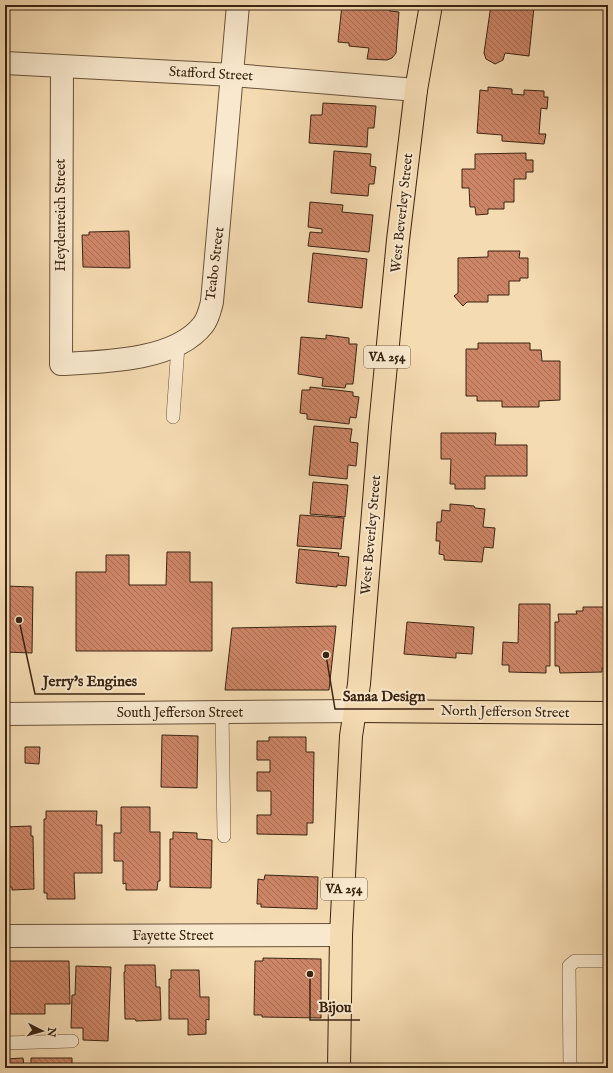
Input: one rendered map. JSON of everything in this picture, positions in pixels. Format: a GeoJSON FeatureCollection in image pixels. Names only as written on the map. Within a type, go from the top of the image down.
{"type":"FeatureCollection","features":[{"type":"Feature","properties":{"kind":"main road","name":"West Beverley Street"},"geometry":{"type":"LineString","coordinates":[[339,1068],[341,935],[351,736],[359,684],[397,248],[416,90],[431,5]]}},
{"type":"Feature","properties":{"kind":"main road","name":"North Jefferson Street"},"geometry":{"type":"LineString","coordinates":[[355,711],[608,713]]}},
{"type":"Feature","properties":{"kind":"street","name":"Teabo Street"},"geometry":{"type":"LineString","coordinates":[[61,364],[128,359],[178,346],[188,340],[204,324],[212,302],[238,5]]}},
{"type":"Feature","properties":{"kind":"street","name":"Stafford Street"},"geometry":{"type":"LineString","coordinates":[[5,63],[233,75],[416,90]]}},
{"type":"Feature","properties":{"kind":"street","name":"Heydenreich Street"},"geometry":{"type":"LineString","coordinates":[[61,364],[62,67]]}},
{"type":"Feature","properties":{"kind":"street","name":"South Jefferson Street"},"geometry":{"type":"LineString","coordinates":[[5,714],[355,711]]}},
{"type":"Feature","properties":{"kind":"street","name":"Fayette Street"},"geometry":{"type":"LineString","coordinates":[[5,936],[341,935]]}},
{"type":"Feature","properties":{"kind":"lane"},"geometry":{"type":"LineString","coordinates":[[173,417],[178,346]]}},
{"type":"Feature","properties":{"kind":"lane"},"geometry":{"type":"LineString","coordinates":[[222,713],[224,836]]}},
{"type":"Feature","properties":{"kind":"lane"},"geometry":{"type":"LineString","coordinates":[[570,1068],[569,966],[575,961],[608,960]]}},
{"type":"Feature","properties":{"kind":"lane"},"geometry":{"type":"LineString","coordinates":[[5,1043],[72,1041]]}},
{"type":"Feature","properties":{"kind":"building"},"geometry":{"type":"Polygon","coordinates":[[[342,5],[391,5],[390,11],[399,12],[396,53],[392,58],[387,60],[367,59],[369,48],[349,46],[349,43],[338,42],[342,5]]]}},
{"type":"Feature","properties":{"kind":"building"},"geometry":{"type":"Polygon","coordinates":[[[491,5],[534,7],[529,56],[505,53],[503,60],[495,64],[486,59],[484,53],[491,5]]]}},
{"type":"Feature","properties":{"kind":"building"},"geometry":{"type":"Polygon","coordinates":[[[488,87],[512,89],[512,94],[524,95],[524,90],[544,91],[544,97],[548,97],[547,109],[541,108],[539,134],[546,134],[544,144],[502,141],[502,135],[477,133],[480,90],[488,91],[488,87]]]}},
{"type":"Feature","properties":{"kind":"building"},"geometry":{"type":"Polygon","coordinates":[[[323,103],[376,106],[374,128],[368,128],[367,147],[309,143],[311,115],[322,115],[323,103]]]}},
{"type":"Feature","properties":{"kind":"building"},"geometry":{"type":"Polygon","coordinates":[[[334,151],[371,154],[370,166],[376,167],[374,184],[369,184],[368,196],[331,193],[334,151]]]}},
{"type":"Feature","properties":{"kind":"building"},"geometry":{"type":"Polygon","coordinates":[[[526,153],[526,160],[533,160],[533,172],[526,172],[526,179],[514,179],[514,202],[504,202],[504,209],[488,209],[488,214],[476,215],[475,207],[470,207],[469,188],[462,188],[462,169],[475,169],[475,154],[526,153]]]}},
{"type":"Feature","properties":{"kind":"building"},"geometry":{"type":"Polygon","coordinates":[[[310,202],[343,205],[342,212],[373,215],[369,252],[308,246],[310,232],[322,233],[322,229],[308,227],[310,202]]]}},
{"type":"Feature","properties":{"kind":"building"},"geometry":{"type":"Polygon","coordinates":[[[129,231],[130,268],[83,267],[82,235],[89,235],[89,232],[129,231]]]}},
{"type":"Feature","properties":{"kind":"building"},"geometry":{"type":"Polygon","coordinates":[[[488,251],[520,251],[519,258],[528,258],[528,278],[520,278],[520,281],[509,281],[509,295],[488,295],[488,302],[467,302],[463,306],[454,296],[458,293],[458,258],[488,257],[488,251]]]}},
{"type":"Feature","properties":{"kind":"building"},"geometry":{"type":"Polygon","coordinates":[[[313,253],[367,259],[362,308],[308,302],[313,253]]]}},
{"type":"Feature","properties":{"kind":"building"},"geometry":{"type":"Polygon","coordinates":[[[326,335],[349,338],[349,344],[357,344],[353,384],[346,384],[345,388],[322,386],[323,378],[298,374],[301,337],[326,339],[326,335]]]}},
{"type":"Feature","properties":{"kind":"building"},"geometry":{"type":"Polygon","coordinates":[[[478,343],[530,343],[530,350],[541,350],[542,361],[560,361],[560,400],[539,401],[539,407],[502,407],[502,401],[477,401],[477,396],[466,396],[466,349],[478,349],[478,343]]]}},
{"type":"Feature","properties":{"kind":"building"},"geometry":{"type":"Polygon","coordinates":[[[310,387],[353,392],[353,396],[359,397],[356,418],[350,417],[349,424],[307,419],[307,414],[300,413],[302,390],[310,390],[310,387]]]}},
{"type":"Feature","properties":{"kind":"building"},"geometry":{"type":"Polygon","coordinates":[[[314,426],[352,429],[350,442],[358,443],[356,466],[348,465],[347,479],[309,475],[314,426]]]}},
{"type":"Feature","properties":{"kind":"building"},"geometry":{"type":"Polygon","coordinates":[[[441,433],[496,433],[495,445],[527,445],[527,476],[485,476],[485,489],[455,489],[455,484],[450,484],[451,459],[441,459],[441,433]]]}},
{"type":"Feature","properties":{"kind":"building"},"geometry":{"type":"Polygon","coordinates":[[[313,482],[348,485],[345,517],[310,514],[313,482]]]}},
{"type":"Feature","properties":{"kind":"building"},"geometry":{"type":"Polygon","coordinates":[[[450,504],[474,506],[475,508],[485,509],[483,527],[495,528],[493,548],[484,547],[482,562],[444,560],[444,555],[439,554],[440,541],[436,541],[437,522],[441,522],[442,510],[450,511],[450,504]]]}},
{"type":"Feature","properties":{"kind":"building"},"geometry":{"type":"Polygon","coordinates":[[[300,515],[344,518],[341,549],[297,546],[300,515]]]}},
{"type":"Feature","properties":{"kind":"building"},"geometry":{"type":"Polygon","coordinates":[[[299,549],[339,553],[338,556],[349,557],[346,586],[337,585],[337,587],[296,583],[299,549]]]}},
{"type":"Feature","properties":{"kind":"building"},"geometry":{"type":"Polygon","coordinates":[[[167,552],[190,552],[190,582],[212,582],[212,651],[76,651],[76,572],[106,572],[106,555],[129,555],[129,585],[166,585],[167,552]]]}},
{"type":"Feature","properties":{"kind":"building"},"geometry":{"type":"Polygon","coordinates":[[[5,586],[33,587],[32,653],[5,652],[5,586]]]}},
{"type":"Feature","properties":{"kind":"building"},"geometry":{"type":"Polygon","coordinates":[[[519,604],[550,604],[550,666],[546,666],[546,673],[509,672],[509,665],[502,665],[503,642],[518,643],[519,604]]]}},
{"type":"Feature","properties":{"kind":"building"},"geometry":{"type":"Polygon","coordinates":[[[583,607],[606,607],[607,668],[602,668],[602,672],[560,673],[559,666],[555,666],[555,622],[559,622],[558,614],[577,614],[576,611],[583,611],[583,607]]]}},
{"type":"Feature","properties":{"kind":"building"},"geometry":{"type":"Polygon","coordinates":[[[407,622],[474,627],[472,654],[456,653],[456,658],[404,654],[407,622]]]}},
{"type":"Feature","properties":{"kind":"building"},"geometry":{"type":"Polygon","coordinates":[[[336,626],[329,690],[225,690],[232,628],[336,626]]]}},
{"type":"Feature","properties":{"kind":"building"},"geometry":{"type":"Polygon","coordinates":[[[162,735],[198,736],[197,788],[161,787],[162,735]]]}},
{"type":"Feature","properties":{"kind":"building"},"geometry":{"type":"Polygon","coordinates":[[[269,737],[306,737],[306,752],[314,752],[313,823],[307,823],[307,835],[257,834],[257,815],[271,815],[271,791],[257,791],[257,772],[270,772],[270,760],[257,760],[257,741],[269,741],[269,737]]]}},
{"type":"Feature","properties":{"kind":"building"},"geometry":{"type":"Polygon","coordinates":[[[25,747],[40,747],[39,764],[25,763],[25,747]]]}},
{"type":"Feature","properties":{"kind":"building"},"geometry":{"type":"Polygon","coordinates":[[[121,807],[150,807],[150,832],[160,832],[160,881],[158,881],[157,890],[126,890],[126,883],[123,884],[123,861],[114,861],[114,833],[121,833],[121,807]]]}},
{"type":"Feature","properties":{"kind":"building"},"geometry":{"type":"Polygon","coordinates":[[[46,811],[97,811],[96,825],[102,825],[102,873],[74,873],[75,899],[47,899],[47,893],[44,893],[44,819],[46,819],[46,811]]]}},
{"type":"Feature","properties":{"kind":"building"},"geometry":{"type":"Polygon","coordinates":[[[31,826],[31,836],[33,836],[34,889],[12,890],[12,887],[5,887],[5,827],[31,826]]]}},
{"type":"Feature","properties":{"kind":"building"},"geometry":{"type":"Polygon","coordinates":[[[173,832],[197,833],[197,839],[212,840],[211,888],[170,887],[170,839],[173,839],[173,832]]]}},
{"type":"Feature","properties":{"kind":"building"},"geometry":{"type":"Polygon","coordinates":[[[265,875],[318,877],[317,909],[261,907],[261,904],[257,904],[258,879],[264,880],[265,875]]]}},
{"type":"Feature","properties":{"kind":"building"},"geometry":{"type":"Polygon","coordinates":[[[263,958],[321,959],[321,1018],[262,1017],[262,1015],[254,1015],[255,961],[263,961],[263,958]]]}},
{"type":"Feature","properties":{"kind":"building"},"geometry":{"type":"Polygon","coordinates":[[[5,961],[69,961],[70,1004],[45,1004],[45,1014],[10,1014],[10,990],[7,990],[7,982],[5,982],[5,961]]]}},
{"type":"Feature","properties":{"kind":"building"},"geometry":{"type":"Polygon","coordinates":[[[125,965],[155,965],[156,987],[160,987],[161,1020],[136,1021],[135,1019],[125,1019],[125,965]]]}},
{"type":"Feature","properties":{"kind":"building"},"geometry":{"type":"Polygon","coordinates":[[[76,966],[111,967],[108,1041],[83,1040],[83,1028],[71,1028],[72,995],[75,995],[76,966]]]}},
{"type":"Feature","properties":{"kind":"building"},"geometry":{"type":"Polygon","coordinates":[[[171,970],[199,970],[200,997],[209,997],[209,1020],[206,1019],[206,1034],[188,1035],[188,1019],[169,1019],[169,979],[171,979],[171,970]]]}},
{"type":"Feature","properties":{"kind":"building"},"geometry":{"type":"Polygon","coordinates":[[[23,1058],[24,1066],[31,1066],[31,1058],[72,1058],[72,1068],[5,1068],[5,1059],[23,1058]]]}},
{"type":"Feature","properties":{"kind":"place","name":"Jerry's Engines"},"geometry":{"type":"Point","coordinates":[19,620]}},
{"type":"Feature","properties":{"kind":"place","name":"Sanaa Design"},"geometry":{"type":"Point","coordinates":[326,655]}},
{"type":"Feature","properties":{"kind":"place","name":"Bijou"},"geometry":{"type":"Point","coordinates":[310,974]}}]}
